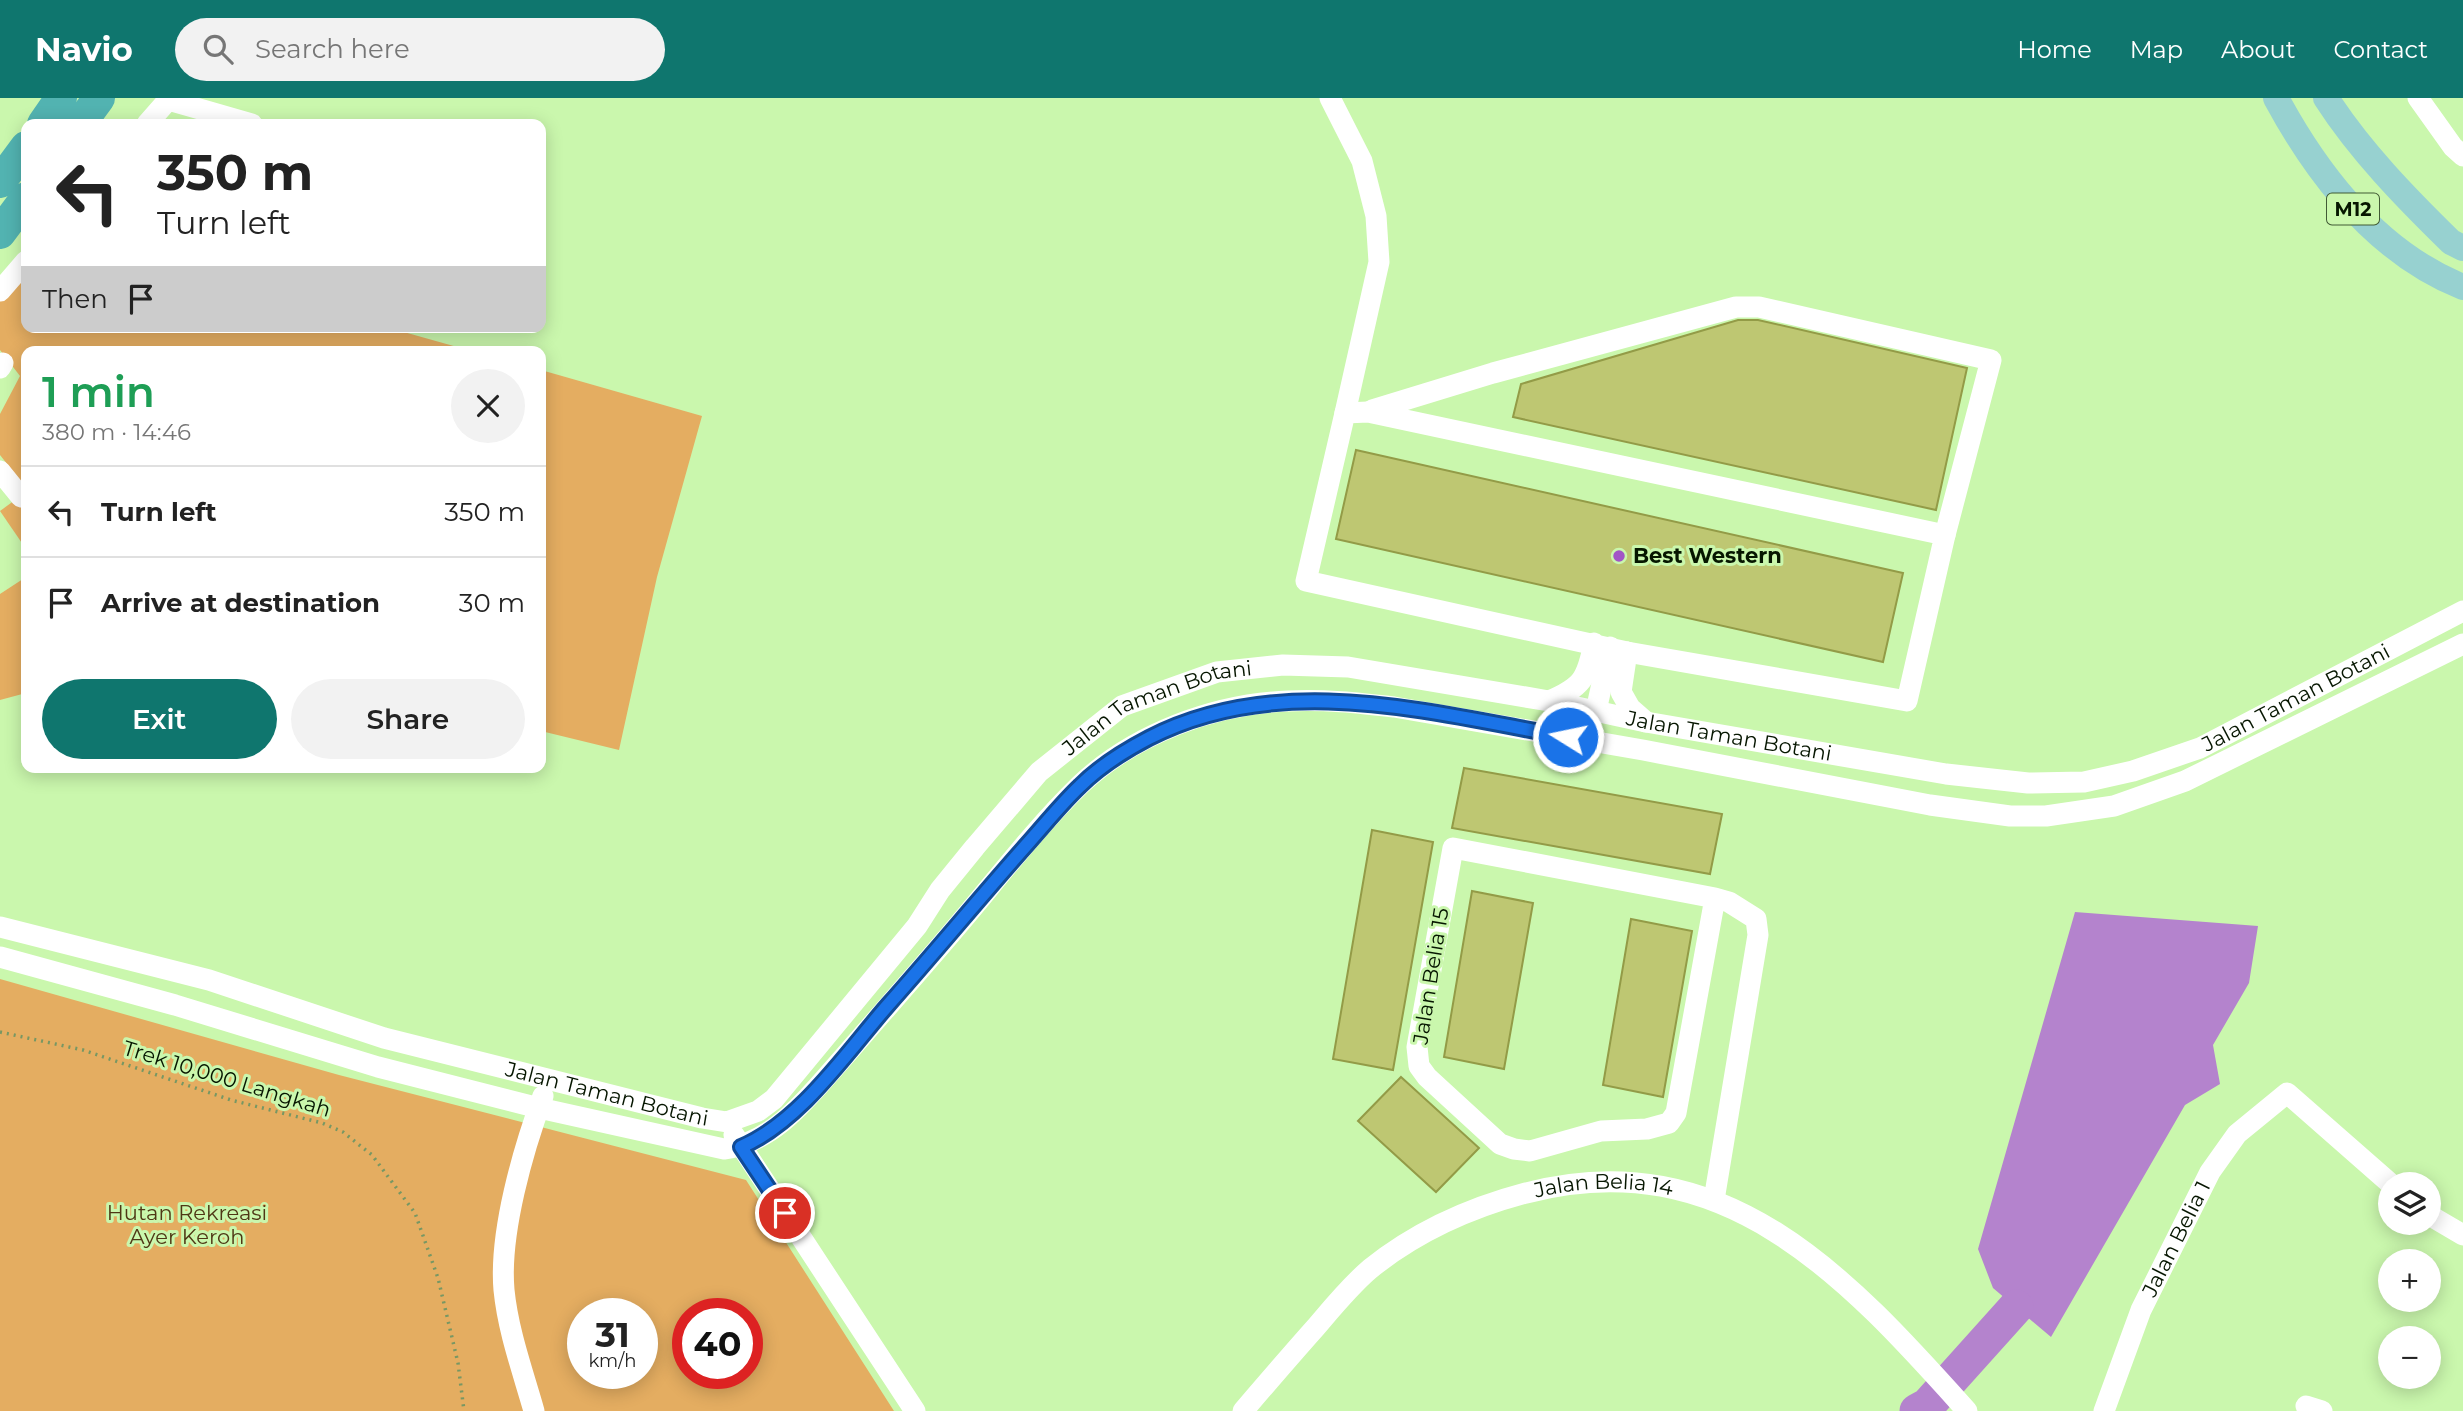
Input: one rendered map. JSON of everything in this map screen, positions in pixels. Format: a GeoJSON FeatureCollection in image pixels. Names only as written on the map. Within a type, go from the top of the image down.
{"type":"FeatureCollection","features":[{"type":"Feature","properties":{"kind":"highway"},"geometry":{"type":"LineString","coordinates":[[46,119],[61,98]]}},
{"type":"Feature","properties":{"kind":"highway"},"geometry":{"type":"LineString","coordinates":[[84,119],[99,98]]}},
{"type":"Feature","properties":{"kind":"highway"},"geometry":{"type":"LineString","coordinates":[[0,182],[21,155]]}},
{"type":"Feature","properties":{"kind":"highway"},"geometry":{"type":"LineString","coordinates":[[0,233],[21,205]]}},
{"type":"Feature","properties":{"kind":"main road","name":"M12"},"geometry":{"type":"LineString","coordinates":[[2276,98],[2304,148],[2349,204],[2392,245],[2415,262],[2463,287]]}},
{"type":"Feature","properties":{"kind":"main road","name":"M12"},"geometry":{"type":"LineString","coordinates":[[2326,98],[2342,123],[2382,169],[2451,242],[2463,248]]}},
{"type":"Feature","properties":{"kind":"street"},"geometry":{"type":"LineString","coordinates":[[1329,98],[1362,160],[1376,216],[1379,262],[1306,581],[1610,647],[1907,701],[1945,535],[1991,360],[1759,307],[1736,307],[1493,373],[1368,411],[1345,413]]}},
{"type":"Feature","properties":{"kind":"street"},"geometry":{"type":"LineString","coordinates":[[2418,98],[2453,147],[2463,156]]}},
{"type":"Feature","properties":{"kind":"street"},"geometry":{"type":"LineString","coordinates":[[151,119],[168,100],[234,119]]}},
{"type":"Feature","properties":{"kind":"street"},"geometry":{"type":"LineString","coordinates":[[0,291],[21,267]]}},
{"type":"Feature","properties":{"kind":"street"},"geometry":{"type":"LineString","coordinates":[[1368,411],[1945,535]]}},
{"type":"Feature","properties":{"kind":"street"},"geometry":{"type":"LineString","coordinates":[[0,471],[21,496]]}},
{"type":"Feature","properties":{"kind":"street","name":"Jalan Taman Botani"},"geometry":{"type":"LineString","coordinates":[[0,927],[209,980],[384,1038],[727,1122],[758,1111],[774,1099],[917,926],[958,868],[1039,772],[1122,706],[1217,672],[1283,665],[1348,667],[1946,774],[2028,783],[2084,782],[2133,771],[2200,748],[2463,611]]}},
{"type":"Feature","properties":{"kind":"street","name":"Jalan Taman Botani"},"geometry":{"type":"LineString","coordinates":[[0,957],[175,1005],[378,1067],[539,1108],[698,1144],[724,1149],[741,1147],[796,1111],[1003,870],[1080,786],[1130,748],[1179,724],[1225,710],[1288,701],[1353,702],[1394,707],[1969,811],[2010,816],[2046,816],[2114,806],[2185,781],[2463,644]]}},
{"type":"Feature","properties":{"kind":"street"},"geometry":{"type":"LineString","coordinates":[[1549,701],[1573,691],[1610,647]]}},
{"type":"Feature","properties":{"kind":"street"},"geometry":{"type":"LineString","coordinates":[[1610,647],[1596,710],[1614,733],[1643,750]]}},
{"type":"Feature","properties":{"kind":"street"},"geometry":{"type":"LineString","coordinates":[[1610,647],[1621,677],[1621,692],[1630,708],[1647,722]]}},
{"type":"Feature","properties":{"kind":"street","name":"Jalan Belia 15"},"geometry":{"type":"LineString","coordinates":[[1714,1200],[1758,935],[1756,919],[1729,902],[1715,898],[1454,848],[1418,1047],[1419,1066],[1427,1077],[1500,1144],[1514,1149],[1530,1151],[1601,1132],[1647,1129],[1669,1123],[1676,1113],[1715,898]]}},
{"type":"Feature","properties":{"kind":"street"},"geometry":{"type":"LineString","coordinates":[[534,1411],[504,1292],[503,1247],[512,1205],[549,1080]]}},
{"type":"Feature","properties":{"kind":"street","name":"Jalan Belia 1"},"geometry":{"type":"LineString","coordinates":[[2104,1411],[2141,1310],[2210,1172],[2237,1134],[2287,1093],[2378,1173]]}},
{"type":"Feature","properties":{"kind":"street"},"geometry":{"type":"LineString","coordinates":[[727,1122],[915,1411]]}},
{"type":"Feature","properties":{"kind":"street","name":"Jalan Belia 14"},"geometry":{"type":"LineString","coordinates":[[1242,1411],[1369,1270],[1433,1228],[1468,1211],[1503,1199],[1560,1185],[1601,1181],[1659,1184],[1714,1200],[1796,1244],[1908,1345],[1967,1411]]}},
{"type":"Feature","properties":{"kind":"street"},"geometry":{"type":"LineString","coordinates":[[2441,1222],[2463,1235]]}},
{"type":"Feature","properties":{"kind":"path","name":"Trek 10,000 Langkah"},"geometry":{"type":"LineString","coordinates":[[0,1032],[83,1050],[231,1100],[321,1123],[343,1132],[372,1155],[415,1213],[438,1278],[458,1363],[464,1411]]}},
{"type":"Feature","properties":{"kind":"green space"},"geometry":{"type":"Polygon","coordinates":[[[21,276],[21,333],[407,333],[454,346],[21,346],[21,482],[0,455],[0,414],[20,376],[0,350],[0,299],[21,276]]]}},
{"type":"Feature","properties":{"kind":"green space"},"geometry":{"type":"Polygon","coordinates":[[[546,371],[702,416],[657,577],[619,750],[546,732],[546,371]]]}},
{"type":"Feature","properties":{"kind":"green space"},"geometry":{"type":"Polygon","coordinates":[[[21,496],[21,542],[0,511],[21,496]]]}},
{"type":"Feature","properties":{"kind":"green space"},"geometry":{"type":"Polygon","coordinates":[[[21,580],[21,694],[0,700],[0,594],[21,580]]]}},
{"type":"Feature","properties":{"kind":"green space","name":"Hutan Rekreasi Ayer Keroh"},"geometry":{"type":"Polygon","coordinates":[[[0,979],[339,1075],[746,1180],[894,1411],[0,1411],[0,979]]]}},
{"type":"Feature","properties":{"kind":"shaded area"},"geometry":{"type":"Polygon","coordinates":[[[2075,912],[2258,926],[2249,983],[2213,1045],[2220,1084],[2185,1105],[2051,1337],[1993,1288],[1978,1249],[2075,912]]]}},
{"type":"Feature","properties":{"kind":"building"},"geometry":{"type":"Polygon","coordinates":[[[1738,320],[1758,320],[1967,368],[1936,510],[1513,417],[1521,384],[1738,320]]]}},
{"type":"Feature","properties":{"kind":"building","name":"Best Western"},"geometry":{"type":"Polygon","coordinates":[[[1356,450],[1903,573],[1883,662],[1336,539],[1356,450]]]}},
{"type":"Feature","properties":{"kind":"building"},"geometry":{"type":"Polygon","coordinates":[[[1464,768],[1722,814],[1710,874],[1452,828],[1464,768]]]}},
{"type":"Feature","properties":{"kind":"building"},"geometry":{"type":"Polygon","coordinates":[[[1372,830],[1433,842],[1393,1070],[1333,1059],[1372,830]]]}},
{"type":"Feature","properties":{"kind":"building"},"geometry":{"type":"Polygon","coordinates":[[[1472,891],[1533,903],[1504,1069],[1444,1057],[1472,891]]]}},
{"type":"Feature","properties":{"kind":"building"},"geometry":{"type":"Polygon","coordinates":[[[1631,919],[1692,931],[1663,1097],[1603,1085],[1631,919]]]}},
{"type":"Feature","properties":{"kind":"building"},"geometry":{"type":"Polygon","coordinates":[[[1401,1077],[1479,1148],[1436,1192],[1358,1121],[1401,1077]]]}},
{"type":"Feature","properties":{"kind":"waterway"},"geometry":{"type":"LineString","coordinates":[[1917,1411],[1928,1405],[2016,1307]]}},
{"type":"Feature","properties":{"kind":"place","name":"Best Western"},"geometry":{"type":"Point","coordinates":[1619,556]}},
{"type":"Feature","properties":{"kind":"route"},"geometry":{"type":"LineString","coordinates":[[785,1213],[741,1147],[796,1111],[1003,870],[1080,786],[1130,748],[1202,716],[1258,704],[1288,701],[1353,702],[1394,707],[1568,737]]}}]}
